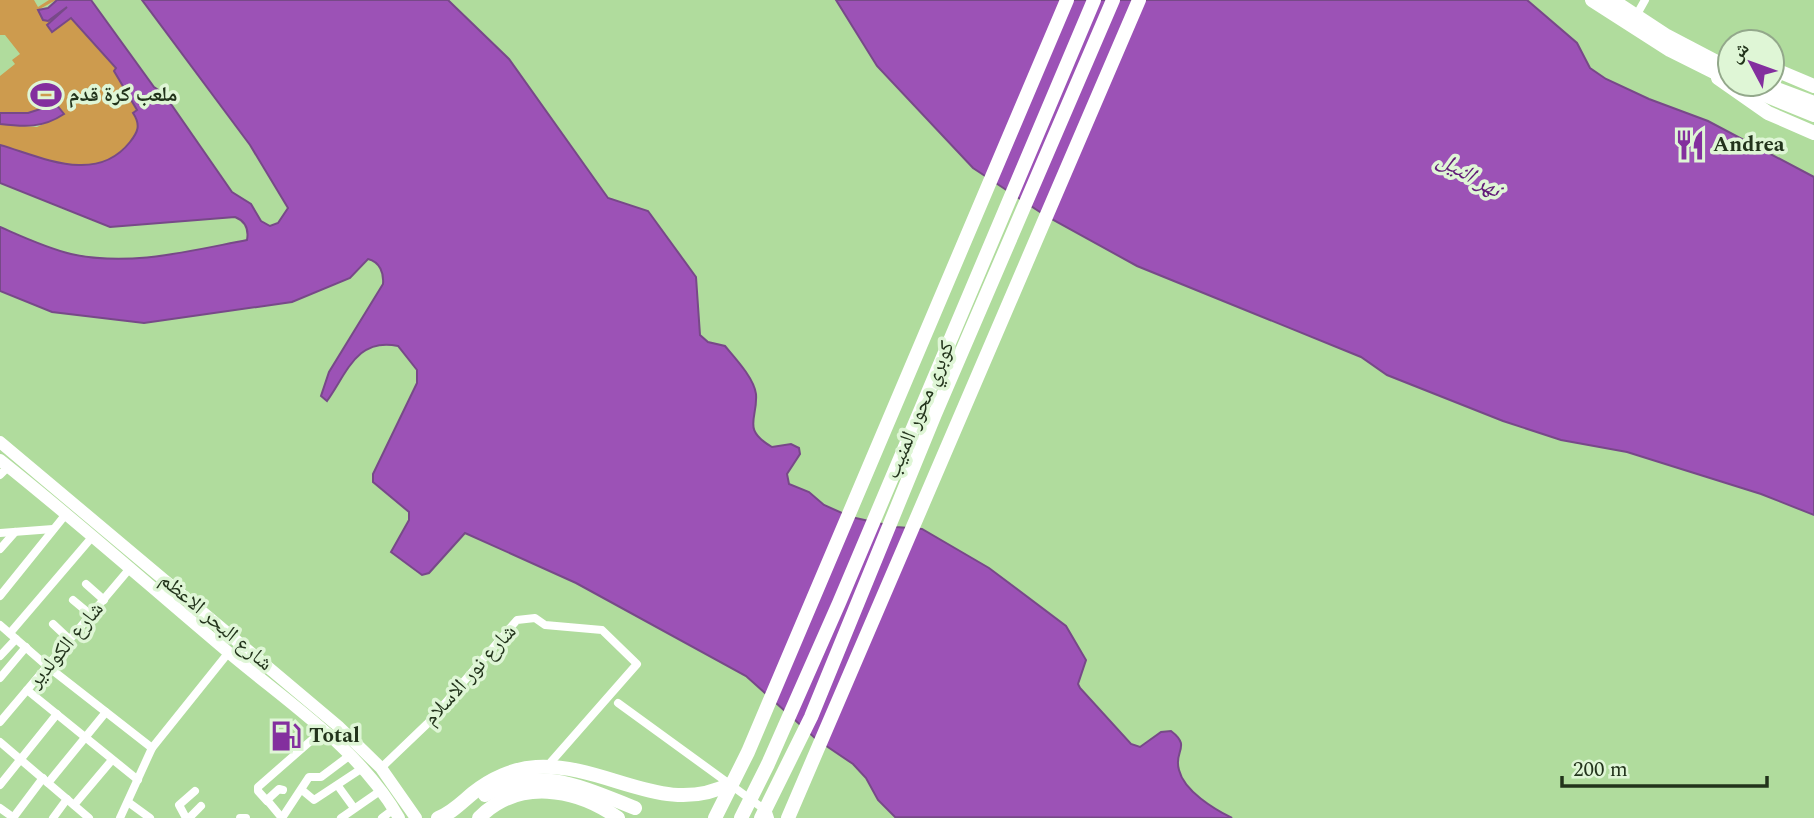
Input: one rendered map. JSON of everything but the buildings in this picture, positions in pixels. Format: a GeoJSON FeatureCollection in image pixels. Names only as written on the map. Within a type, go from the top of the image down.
{"type":"FeatureCollection","features":[{"type":"Feature","properties":{"kind":"highway","name":"كوبري محور المنيب"},"geometry":{"type":"LineString","coordinates":[[715,818],[738,775],[1067,0]]}},
{"type":"Feature","properties":{"kind":"highway","name":"كوبري محور المنيب"},"geometry":{"type":"LineString","coordinates":[[741,818],[768,764],[839,603],[1094,0]]}},
{"type":"Feature","properties":{"kind":"highway","name":"كوبري محور المنيب"},"geometry":{"type":"LineString","coordinates":[[761,818],[811,718],[935,414],[1113,0]]}},
{"type":"Feature","properties":{"kind":"highway","name":"كوبري محور المنيب"},"geometry":{"type":"LineString","coordinates":[[788,818],[1139,0]]}},
{"type":"Feature","properties":{"kind":"highway"},"geometry":{"type":"LineString","coordinates":[[1592,0],[1709,71],[1768,113],[1814,133]]}},
{"type":"Feature","properties":{"kind":"highway"},"geometry":{"type":"LineString","coordinates":[[1612,0],[1716,61]]}},
{"type":"Feature","properties":{"kind":"highway"},"geometry":{"type":"LineString","coordinates":[[1709,71],[1716,74]]}},
{"type":"Feature","properties":{"kind":"highway"},"geometry":{"type":"LineString","coordinates":[[1786,74],[1814,86]]}},
{"type":"Feature","properties":{"kind":"highway"},"geometry":{"type":"LineString","coordinates":[[1786,93],[1814,103]]}},
{"type":"Feature","properties":{"kind":"highway"},"geometry":{"type":"LineString","coordinates":[[1772,98],[1814,115]]}},
{"type":"Feature","properties":{"kind":"highway"},"geometry":{"type":"LineString","coordinates":[[438,818],[489,782],[519,770],[553,768],[603,784],[648,805],[682,809],[713,798],[738,775]]}},
{"type":"Feature","properties":{"kind":"highway"},"geometry":{"type":"LineString","coordinates":[[456,818],[493,791],[519,781],[546,779],[573,783],[648,812]]}},
{"type":"Feature","properties":{"kind":"highway"},"geometry":{"type":"LineString","coordinates":[[479,818],[496,804],[526,792],[559,792],[591,802],[618,818]]}},
{"type":"Feature","properties":{"kind":"main road","name":"شارع البحر الاعظم"},"geometry":{"type":"LineString","coordinates":[[0,442],[296,690],[381,768],[416,818]]}},
{"type":"Feature","properties":{"kind":"main road","name":"شارع البحر الاعظم"},"geometry":{"type":"LineString","coordinates":[[3,467],[131,567],[322,731],[361,769],[396,814]]}},
{"type":"Feature","properties":{"kind":"street"},"geometry":{"type":"LineString","coordinates":[[1636,16],[1645,0]]}},
{"type":"Feature","properties":{"kind":"street"},"geometry":{"type":"LineString","coordinates":[[0,596],[66,514]]}},
{"type":"Feature","properties":{"kind":"street"},"geometry":{"type":"LineString","coordinates":[[0,533],[54,529]]}},
{"type":"Feature","properties":{"kind":"street"},"geometry":{"type":"LineString","coordinates":[[0,549],[15,532]]}},
{"type":"Feature","properties":{"kind":"street"},"geometry":{"type":"LineString","coordinates":[[0,656],[93,536]]}},
{"type":"Feature","properties":{"kind":"street","name":"شارع الكولدير"},"geometry":{"type":"LineString","coordinates":[[0,722],[131,567]]}},
{"type":"Feature","properties":{"kind":"street"},"geometry":{"type":"LineString","coordinates":[[86,584],[104,600]]}},
{"type":"Feature","properties":{"kind":"street"},"geometry":{"type":"LineString","coordinates":[[73,600],[90,615]]}},
{"type":"Feature","properties":{"kind":"street","name":"شارع نور الاسلام"},"geometry":{"type":"LineString","coordinates":[[381,768],[427,724],[517,620],[535,618],[545,625],[602,630],[637,666],[551,762]]}},
{"type":"Feature","properties":{"kind":"street"},"geometry":{"type":"LineString","coordinates":[[53,624],[70,640]]}},
{"type":"Feature","properties":{"kind":"street"},"geometry":{"type":"LineString","coordinates":[[0,625],[47,666],[152,748]]}},
{"type":"Feature","properties":{"kind":"street"},"geometry":{"type":"LineString","coordinates":[[0,678],[26,648]]}},
{"type":"Feature","properties":{"kind":"street"},"geometry":{"type":"LineString","coordinates":[[120,818],[152,748],[229,652]]}},
{"type":"Feature","properties":{"kind":"street"},"geometry":{"type":"LineString","coordinates":[[27,690],[138,780]]}},
{"type":"Feature","properties":{"kind":"street"},"geometry":{"type":"LineString","coordinates":[[618,703],[768,812],[770,818]]}},
{"type":"Feature","properties":{"kind":"street"},"geometry":{"type":"LineString","coordinates":[[0,808],[14,818],[106,712]]}},
{"type":"Feature","properties":{"kind":"street"},"geometry":{"type":"LineString","coordinates":[[0,785],[57,714]]}},
{"type":"Feature","properties":{"kind":"street"},"geometry":{"type":"LineString","coordinates":[[322,731],[258,787],[282,818],[295,804],[309,777],[321,777],[349,757]]}},
{"type":"Feature","properties":{"kind":"street"},"geometry":{"type":"LineString","coordinates":[[0,742],[88,818]]}},
{"type":"Feature","properties":{"kind":"street"},"geometry":{"type":"LineString","coordinates":[[74,805],[112,760]]}},
{"type":"Feature","properties":{"kind":"street"},"geometry":{"type":"LineString","coordinates":[[302,790],[313,800],[361,769]]}},
{"type":"Feature","properties":{"kind":"street"},"geometry":{"type":"LineString","coordinates":[[338,786],[349,814],[380,792]]}},
{"type":"Feature","properties":{"kind":"street"},"geometry":{"type":"LineString","coordinates":[[267,801],[279,789],[283,790]]}},
{"type":"Feature","properties":{"kind":"street"},"geometry":{"type":"LineString","coordinates":[[195,791],[179,805],[188,818],[201,806]]}},
{"type":"Feature","properties":{"kind":"street"},"geometry":{"type":"LineString","coordinates":[[53,818],[67,799]]}},
{"type":"Feature","properties":{"kind":"street"},"geometry":{"type":"LineString","coordinates":[[128,802],[150,818]]}},
{"type":"Feature","properties":{"kind":"street"},"geometry":{"type":"LineString","coordinates":[[382,818],[396,814]]}},
{"type":"Feature","properties":{"kind":"street"},"geometry":{"type":"LineString","coordinates":[[240,818],[246,818]]}},
{"type":"Feature","properties":{"kind":"shaded area"},"geometry":{"type":"Polygon","coordinates":[[[0,0],[34,0],[38,7],[49,0],[56,0],[38,10],[45,21],[67,7],[47,25],[52,31],[71,18],[116,68],[114,71],[136,107],[138,125],[135,135],[121,152],[100,163],[78,166],[48,161],[0,145],[0,124],[37,127],[64,114],[56,104],[28,113],[0,113],[0,76],[15,64],[12,60],[20,54],[5,35],[0,35],[0,0]]]}},
{"type":"Feature","properties":{"kind":"water"},"geometry":{"type":"Polygon","coordinates":[[[57,0],[91,0],[154,87],[164,94],[232,192],[251,204],[261,221],[270,226],[278,223],[288,208],[250,145],[142,0],[448,0],[509,59],[608,198],[648,211],[696,277],[700,335],[708,342],[725,346],[752,381],[756,394],[753,423],[757,435],[772,447],[791,444],[799,448],[800,454],[787,474],[789,484],[809,492],[824,505],[851,517],[896,527],[922,529],[989,568],[1066,626],[1086,660],[1078,684],[1080,688],[1131,744],[1140,747],[1161,732],[1171,731],[1177,736],[1181,745],[1178,764],[1182,778],[1193,792],[1232,818],[895,817],[878,800],[866,778],[853,764],[816,739],[746,676],[576,583],[465,533],[429,573],[422,575],[391,552],[409,520],[409,512],[373,482],[373,474],[417,383],[417,370],[398,346],[372,347],[363,352],[347,369],[327,401],[321,396],[329,372],[383,284],[380,268],[372,260],[368,259],[350,278],[292,302],[144,323],[52,312],[0,291],[0,227],[62,252],[93,258],[159,256],[247,240],[246,226],[235,217],[110,227],[0,183],[0,145],[51,161],[85,165],[116,155],[137,132],[138,125],[133,113],[137,110],[114,71],[116,68],[71,18],[52,32],[47,25],[67,7],[48,21],[43,20],[38,10],[48,8],[57,0]]]}},
{"type":"Feature","properties":{"kind":"water","name":"نهر النيل"},"geometry":{"type":"Polygon","coordinates":[[[836,0],[1527,0],[1577,43],[1590,68],[1606,79],[1649,99],[1708,121],[1814,177],[1814,515],[1761,494],[1627,452],[1561,440],[1503,421],[1387,375],[1361,357],[1137,266],[1046,216],[973,168],[877,66],[836,0]]]}},
{"type":"Feature","properties":{"kind":"water"},"geometry":{"type":"Polygon","coordinates":[[[56,104],[64,114],[49,122],[26,126],[0,124],[0,113],[28,113],[56,104]]]}},
{"type":"Feature","properties":{"kind":"place","name":"ملعب كرة قدم"},"geometry":{"type":"Point","coordinates":[46,95]}},
{"type":"Feature","properties":{"kind":"place","name":"Andrea"},"geometry":{"type":"Point","coordinates":[1690,145]}},
{"type":"Feature","properties":{"kind":"place","name":"Total"},"geometry":{"type":"Point","coordinates":[286,736]}}]}
